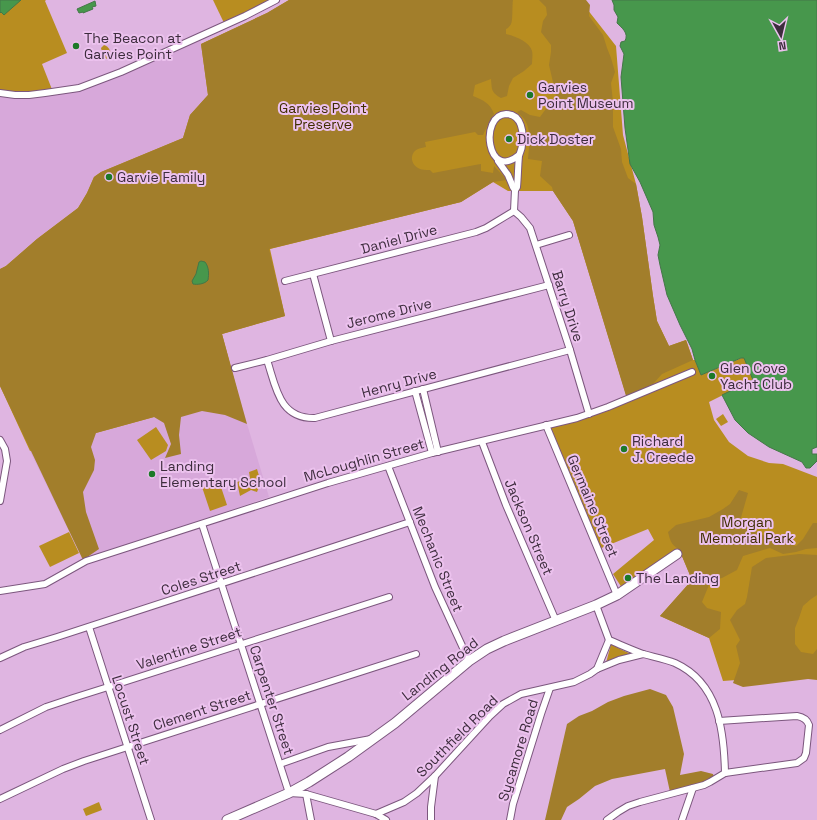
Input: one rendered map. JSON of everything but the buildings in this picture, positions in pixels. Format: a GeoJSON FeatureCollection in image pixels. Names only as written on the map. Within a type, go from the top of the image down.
{"type":"FeatureCollection","features":[{"type":"Feature","properties":{"kind":"street"},"geometry":{"type":"LineString","coordinates":[[0,94],[45,94],[79,88],[122,72],[245,16],[276,0]]}},
{"type":"Feature","properties":{"kind":"street"},"geometry":{"type":"LineString","coordinates":[[514,211],[515,190],[517,187],[519,155],[522,146],[523,128],[516,117],[512,115],[503,115],[499,116],[493,122],[490,132],[492,150],[493,154],[508,175],[515,190]]}},
{"type":"Feature","properties":{"kind":"street"},"geometry":{"type":"LineString","coordinates":[[498,160],[508,162],[515,159],[519,155]]}},
{"type":"Feature","properties":{"kind":"street","name":"Barry Drive"},"geometry":{"type":"LineString","coordinates":[[514,211],[530,228],[570,350],[589,414]]}},
{"type":"Feature","properties":{"kind":"street","name":"Daniel Drive"},"geometry":{"type":"LineString","coordinates":[[285,281],[476,232],[486,228],[514,211]]}},
{"type":"Feature","properties":{"kind":"street"},"geometry":{"type":"LineString","coordinates":[[536,245],[569,235]]}},
{"type":"Feature","properties":{"kind":"street"},"geometry":{"type":"LineString","coordinates":[[313,274],[331,341]]}},
{"type":"Feature","properties":{"kind":"street","name":"Jerome Drive"},"geometry":{"type":"LineString","coordinates":[[235,368],[331,341],[549,285]]}},
{"type":"Feature","properties":{"kind":"street","name":"Henry Drive"},"geometry":{"type":"LineString","coordinates":[[267,360],[281,401],[290,412],[307,418],[315,418],[570,350]]}},
{"type":"Feature","properties":{"kind":"street","name":"McLoughlin Street"},"geometry":{"type":"LineString","coordinates":[[0,591],[45,584],[86,561],[328,483],[435,452],[482,442],[577,418],[692,372]]}},
{"type":"Feature","properties":{"kind":"street"},"geometry":{"type":"LineString","coordinates":[[423,389],[435,452]]}},
{"type":"Feature","properties":{"kind":"street"},"geometry":{"type":"LineString","coordinates":[[416,391],[435,452]]}},
{"type":"Feature","properties":{"kind":"street","name":"Germaine Street"},"geometry":{"type":"LineString","coordinates":[[546,426],[617,595]]}},
{"type":"Feature","properties":{"kind":"street"},"geometry":{"type":"LineString","coordinates":[[0,440],[5,449],[7,461],[0,501]]}},
{"type":"Feature","properties":{"kind":"street","name":"Jackson Street"},"geometry":{"type":"LineString","coordinates":[[482,442],[506,505],[556,621]]}},
{"type":"Feature","properties":{"kind":"street","name":"Mechanic Street"},"geometry":{"type":"LineString","coordinates":[[388,466],[435,587],[469,661]]}},
{"type":"Feature","properties":{"kind":"street","name":"Coles Street"},"geometry":{"type":"LineString","coordinates":[[0,658],[24,647],[410,522]]}},
{"type":"Feature","properties":{"kind":"street","name":"Carpenter Street"},"geometry":{"type":"LineString","coordinates":[[202,524],[289,793]]}},
{"type":"Feature","properties":{"kind":"street","name":"Landing Road"},"geometry":{"type":"LineString","coordinates":[[227,820],[289,793],[348,757],[417,705],[469,661],[487,649],[504,640],[556,621],[617,595],[677,554]]}},
{"type":"Feature","properties":{"kind":"street","name":"Valentine Street"},"geometry":{"type":"LineString","coordinates":[[0,730],[46,707],[389,597]]}},
{"type":"Feature","properties":{"kind":"street"},"geometry":{"type":"LineString","coordinates":[[596,605],[609,640],[598,669]]}},
{"type":"Feature","properties":{"kind":"street","name":"Locust Street"},"geometry":{"type":"LineString","coordinates":[[89,627],[151,820]]}},
{"type":"Feature","properties":{"kind":"street"},"geometry":{"type":"LineString","coordinates":[[609,640],[643,654],[674,663],[696,677],[706,688],[717,710],[724,751],[725,773]]}},
{"type":"Feature","properties":{"kind":"street","name":"Clement Street"},"geometry":{"type":"LineString","coordinates":[[0,799],[63,769],[84,761],[416,654]]}},
{"type":"Feature","properties":{"kind":"street","name":"Southfield Road"},"geometry":{"type":"LineString","coordinates":[[376,814],[404,802],[416,793],[435,776],[503,704],[521,694],[574,682],[619,660],[643,654]]}},
{"type":"Feature","properties":{"kind":"street","name":"Sycamore Road"},"geometry":{"type":"LineString","coordinates":[[510,820],[513,804],[550,688]]}},
{"type":"Feature","properties":{"kind":"street"},"geometry":{"type":"LineString","coordinates":[[607,820],[628,806],[693,788],[710,782],[725,773],[791,764],[800,762],[804,758],[806,753],[809,725],[804,718],[797,716],[719,721]]}},
{"type":"Feature","properties":{"kind":"street"},"geometry":{"type":"LineString","coordinates":[[280,764],[328,747],[374,738]]}},
{"type":"Feature","properties":{"kind":"street"},"geometry":{"type":"LineString","coordinates":[[431,820],[435,776]]}},
{"type":"Feature","properties":{"kind":"street"},"geometry":{"type":"LineString","coordinates":[[682,820],[693,788]]}},
{"type":"Feature","properties":{"kind":"street"},"geometry":{"type":"LineString","coordinates":[[289,793],[306,794],[376,814],[386,820]]}},
{"type":"Feature","properties":{"kind":"street"},"geometry":{"type":"LineString","coordinates":[[306,794],[311,820]]}},
{"type":"Feature","properties":{"kind":"shaded area"},"geometry":{"type":"Polygon","coordinates":[[[0,0],[21,0],[4,15],[1,12],[0,13],[0,0]]]}},
{"type":"Feature","properties":{"kind":"shaded area"},"geometry":{"type":"Polygon","coordinates":[[[612,0],[817,0],[817,447],[812,449],[812,454],[817,454],[817,461],[810,468],[806,468],[802,462],[769,447],[748,433],[735,420],[722,395],[753,380],[744,358],[701,375],[692,349],[667,295],[658,255],[660,245],[654,225],[653,212],[640,182],[630,164],[625,128],[621,77],[624,54],[620,46],[621,42],[625,41],[626,36],[624,31],[617,23],[618,17],[614,10],[612,0]]]}},
{"type":"Feature","properties":{"kind":"shaded area"},"geometry":{"type":"Polygon","coordinates":[[[95,1],[96,6],[92,7],[93,9],[79,13],[77,9],[95,1]]]}},
{"type":"Feature","properties":{"kind":"shaded area"},"geometry":{"type":"Polygon","coordinates":[[[200,37],[208,95],[190,115],[183,138],[101,172],[94,177],[78,208],[37,239],[6,266],[0,269],[0,94],[80,88],[200,37]]]}},
{"type":"Feature","properties":{"kind":"shaded area"},"geometry":{"type":"Polygon","coordinates":[[[199,262],[205,262],[207,266],[209,273],[208,280],[201,284],[193,284],[192,281],[196,274],[199,262]]]}},
{"type":"Feature","properties":{"kind":"shaded area","name":"Landing Elementary School"},"geometry":{"type":"Polygon","coordinates":[[[238,394],[269,497],[83,560],[30,451],[238,394]]]}},
{"type":"Feature","properties":{"kind":"green space"},"geometry":{"type":"Polygon","coordinates":[[[14,0],[46,0],[45,1],[67,53],[42,64],[53,92],[0,94],[0,8],[14,0]]]}},
{"type":"Feature","properties":{"kind":"green space"},"geometry":{"type":"Polygon","coordinates":[[[213,0],[269,0],[225,25],[213,0]]]}},
{"type":"Feature","properties":{"kind":"green space","name":"Garvies Point Preserve"},"geometry":{"type":"Polygon","coordinates":[[[289,0],[580,0],[616,46],[623,135],[636,184],[657,321],[669,346],[686,340],[693,360],[695,360],[701,375],[744,357],[753,380],[709,402],[714,420],[729,442],[748,456],[769,463],[783,464],[817,477],[817,674],[723,681],[709,638],[660,616],[692,580],[679,549],[622,588],[613,574],[654,540],[648,529],[599,549],[547,426],[627,398],[573,221],[553,191],[508,191],[493,182],[461,202],[270,249],[285,316],[222,334],[238,394],[30,451],[0,386],[0,269],[6,266],[37,239],[78,208],[94,177],[101,172],[183,138],[190,115],[208,95],[201,44],[267,13],[289,0]]]}},
{"type":"Feature","properties":{"kind":"green space","name":"Garvies Point Preserve"},"geometry":{"type":"Polygon","coordinates":[[[289,0],[513,0],[512,22],[506,29],[506,34],[518,38],[531,48],[532,64],[513,78],[509,86],[507,96],[501,98],[495,94],[492,88],[491,79],[475,85],[473,96],[486,102],[494,114],[483,135],[478,135],[475,132],[425,142],[426,147],[415,151],[412,158],[416,167],[422,170],[430,170],[433,173],[481,164],[481,171],[493,173],[494,166],[507,180],[493,182],[461,202],[269,249],[285,316],[222,334],[247,424],[225,415],[202,411],[181,417],[179,435],[181,454],[165,458],[171,444],[164,423],[154,417],[96,433],[91,447],[95,460],[94,470],[83,492],[86,512],[99,549],[83,560],[0,386],[0,269],[6,266],[37,239],[78,208],[94,177],[101,172],[183,138],[190,115],[208,95],[201,44],[267,13],[289,0]]]}},
{"type":"Feature","properties":{"kind":"green space"},"geometry":{"type":"Polygon","coordinates":[[[539,0],[586,0],[590,5],[589,16],[603,35],[615,72],[611,83],[613,127],[621,149],[622,162],[628,178],[636,184],[657,321],[669,346],[686,340],[693,360],[662,374],[652,385],[652,388],[627,399],[573,221],[553,191],[552,187],[540,176],[542,161],[528,159],[529,138],[527,123],[517,112],[521,110],[530,115],[540,117],[556,95],[549,65],[551,45],[541,32],[543,21],[547,15],[546,7],[539,0]]]}},
{"type":"Feature","properties":{"kind":"green space"},"geometry":{"type":"Polygon","coordinates":[[[104,45],[109,48],[111,52],[111,57],[109,59],[107,59],[103,54],[101,48],[104,45]]]}},
{"type":"Feature","properties":{"kind":"green space"},"geometry":{"type":"Polygon","coordinates":[[[723,414],[728,422],[721,426],[716,419],[723,414]]]}},
{"type":"Feature","properties":{"kind":"green space"},"geometry":{"type":"Polygon","coordinates":[[[156,427],[168,445],[166,451],[151,460],[137,440],[156,427]]]}},
{"type":"Feature","properties":{"kind":"green space"},"geometry":{"type":"Polygon","coordinates":[[[257,469],[262,486],[259,487],[257,492],[251,490],[240,496],[237,482],[250,478],[249,472],[257,469]]]}},
{"type":"Feature","properties":{"kind":"green space"},"geometry":{"type":"Polygon","coordinates":[[[219,481],[227,505],[210,511],[202,487],[219,481]]]}},
{"type":"Feature","properties":{"kind":"green space","name":"Morgan Memorial Park"},"geometry":{"type":"Polygon","coordinates":[[[739,490],[748,493],[740,521],[760,534],[796,546],[803,539],[813,523],[817,523],[817,548],[783,554],[770,548],[743,556],[737,570],[722,578],[711,580],[702,602],[707,608],[721,612],[720,629],[709,638],[660,616],[692,580],[679,549],[671,542],[668,532],[676,525],[709,517],[723,509],[730,504],[739,490]]]}},
{"type":"Feature","properties":{"kind":"green space"},"geometry":{"type":"Polygon","coordinates":[[[69,532],[79,553],[50,567],[39,546],[69,532]]]}},
{"type":"Feature","properties":{"kind":"green space"},"geometry":{"type":"Polygon","coordinates":[[[799,554],[817,555],[817,595],[803,606],[795,628],[795,644],[801,652],[813,654],[817,649],[817,680],[808,679],[743,687],[733,683],[740,663],[736,646],[740,640],[730,620],[737,610],[745,604],[752,567],[766,558],[799,554]]]}},
{"type":"Feature","properties":{"kind":"green space"},"geometry":{"type":"Polygon","coordinates":[[[611,644],[631,654],[617,657],[606,663],[611,644]]]}},
{"type":"Feature","properties":{"kind":"green space"},"geometry":{"type":"Polygon","coordinates":[[[650,689],[666,695],[673,707],[684,754],[680,775],[701,771],[713,774],[714,777],[708,781],[670,792],[665,769],[612,779],[595,786],[567,807],[561,820],[545,820],[567,724],[579,716],[608,702],[650,689]]]}},
{"type":"Feature","properties":{"kind":"green space"},"geometry":{"type":"Polygon","coordinates":[[[99,802],[102,810],[86,816],[83,809],[99,802]]]}},
{"type":"Feature","properties":{"kind":"place","name":"The Beacon at Garvies Point"},"geometry":{"type":"Point","coordinates":[76,46]}},
{"type":"Feature","properties":{"kind":"place","name":"Garvies Point Museum"},"geometry":{"type":"Point","coordinates":[530,95]}},
{"type":"Feature","properties":{"kind":"place","name":"Dick Doster"},"geometry":{"type":"Point","coordinates":[509,139]}},
{"type":"Feature","properties":{"kind":"place","name":"Garvie Family"},"geometry":{"type":"Point","coordinates":[109,177]}},
{"type":"Feature","properties":{"kind":"place","name":"Glen Cove Yacht Club"},"geometry":{"type":"Point","coordinates":[712,376]}},
{"type":"Feature","properties":{"kind":"place","name":"Richard J. Creede"},"geometry":{"type":"Point","coordinates":[624,449]}},
{"type":"Feature","properties":{"kind":"place","name":"Landing Elementary School"},"geometry":{"type":"Point","coordinates":[152,474]}},
{"type":"Feature","properties":{"kind":"place","name":"The Landing"},"geometry":{"type":"Point","coordinates":[628,578]}}]}
